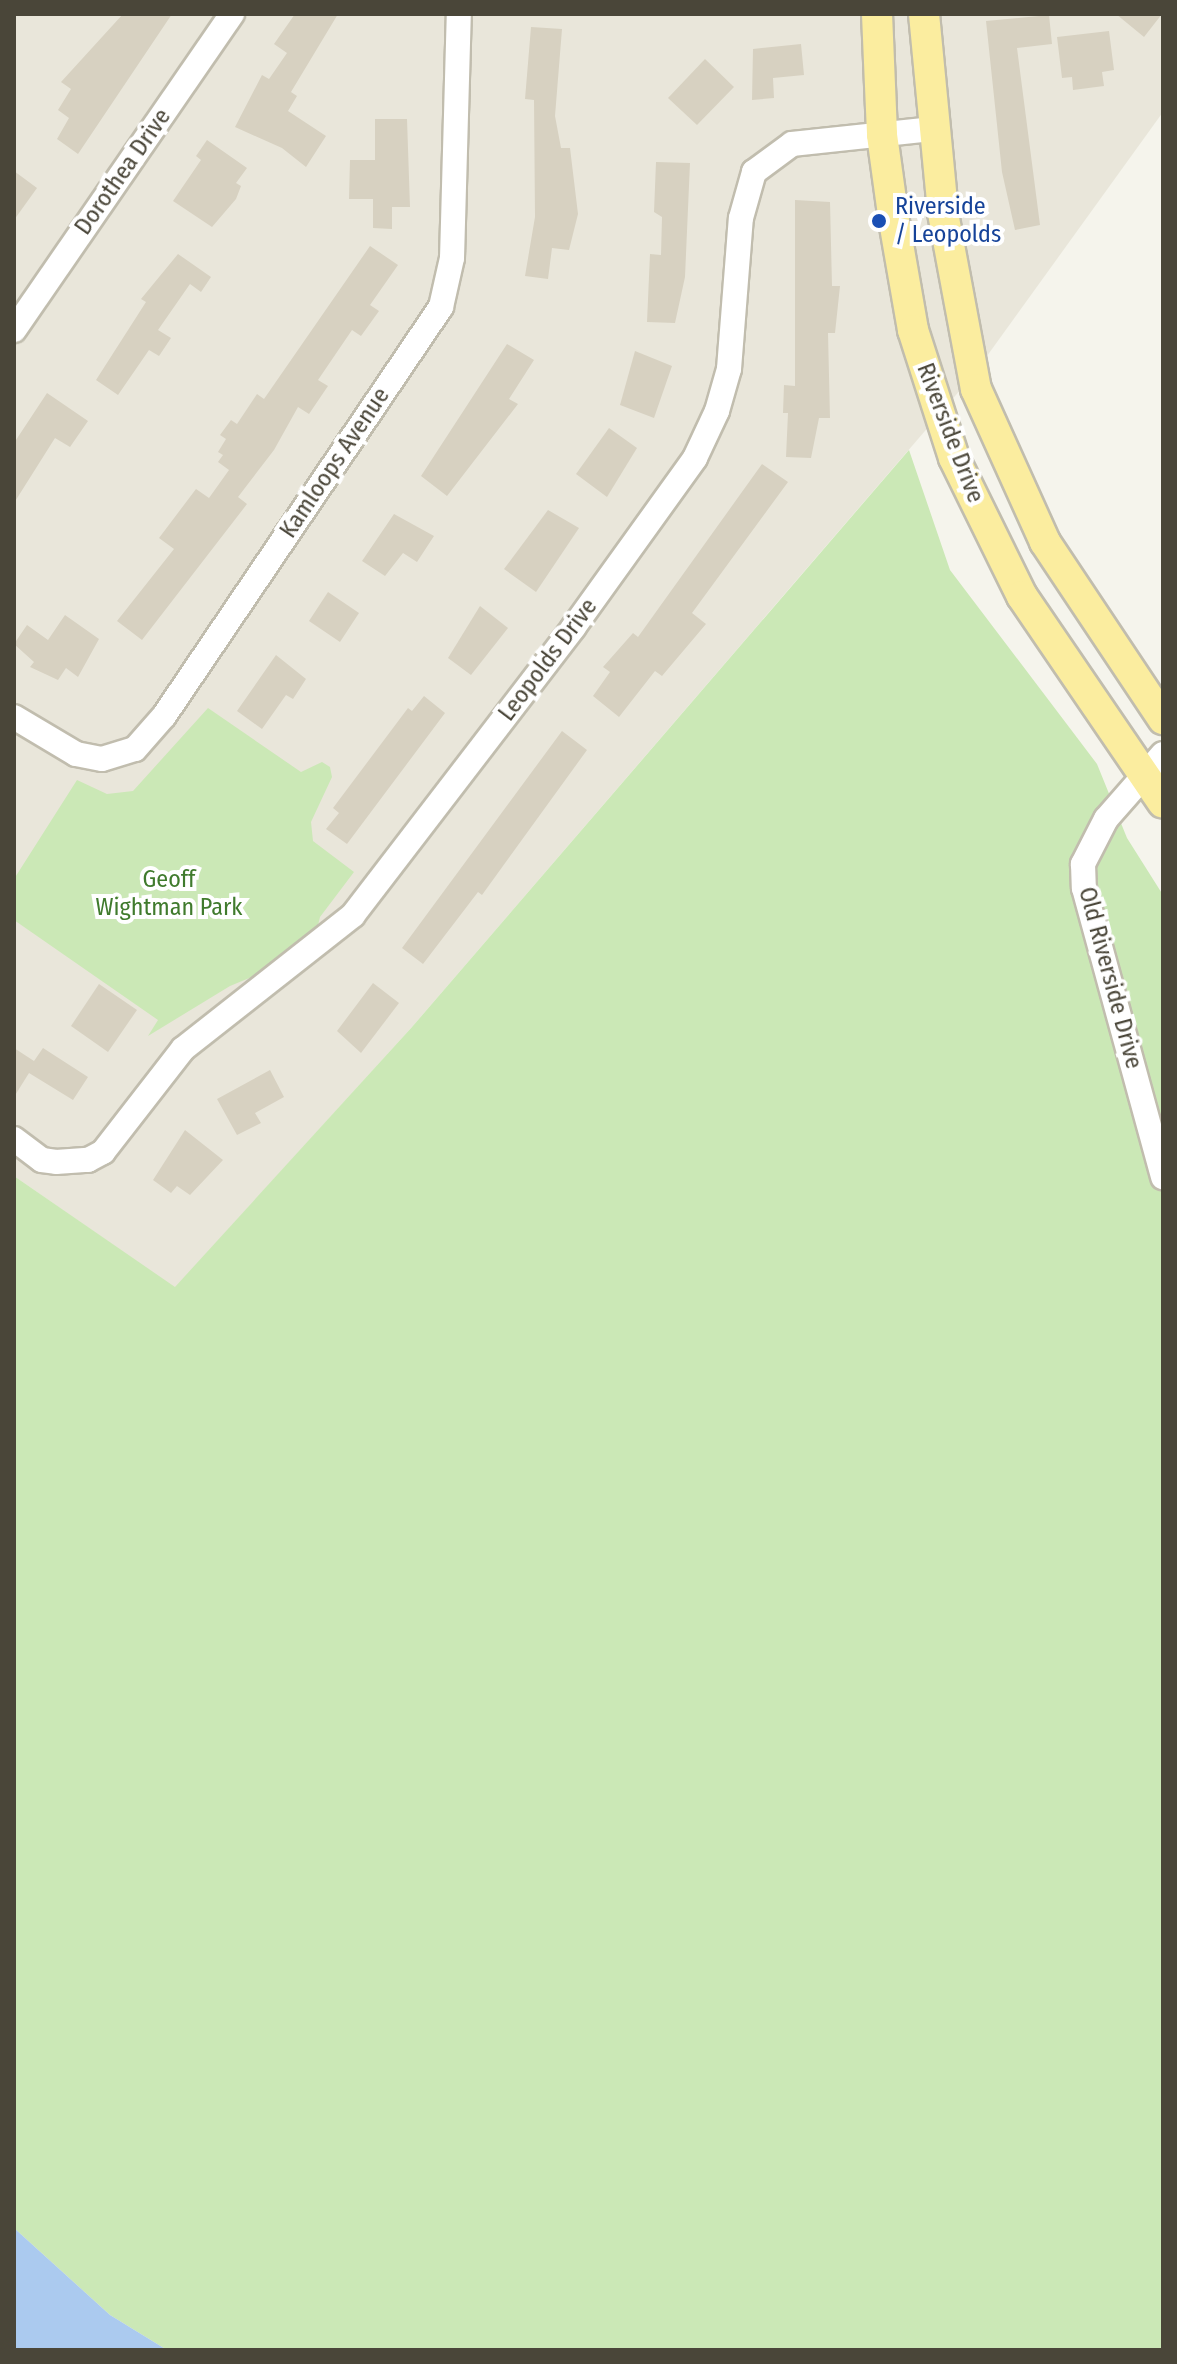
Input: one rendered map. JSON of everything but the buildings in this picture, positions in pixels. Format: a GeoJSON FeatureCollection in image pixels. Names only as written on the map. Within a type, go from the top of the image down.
{"type":"FeatureCollection","features":[{"type":"Feature","properties":{"kind":"main road","name":"Riverside Drive"},"geometry":{"type":"LineString","coordinates":[[877,14],[882,135],[913,330],[954,458],[1022,596],[1163,803]]}},
{"type":"Feature","properties":{"kind":"main road","name":"Riverside Drive"},"geometry":{"type":"LineString","coordinates":[[924,14],[933,129],[962,336],[981,400],[1045,542],[1163,719]]}},
{"type":"Feature","properties":{"kind":"street","name":"Dorothea Drive"},"geometry":{"type":"LineString","coordinates":[[14,330],[232,14]]}},
{"type":"Feature","properties":{"kind":"street","name":"Kamloops Avenue"},"geometry":{"type":"LineString","coordinates":[[14,717],[76,754],[102,759],[135,749],[164,716],[441,307],[452,258],[459,14]]}},
{"type":"Feature","properties":{"kind":"street","name":"Leopolds Drive"},"geometry":{"type":"LineString","coordinates":[[14,1139],[40,1158],[71,1163],[103,1152],[183,1049],[353,915],[573,628],[695,458],[717,411],[729,369],[741,218],[754,172],[792,144],[933,129]]}},
{"type":"Feature","properties":{"kind":"street","name":"Old Riverside Drive"},"geometry":{"type":"LineString","coordinates":[[1163,754],[1106,819],[1083,864],[1084,888],[1163,1177]]}},
{"type":"Feature","properties":{"kind":"shaded area"},"geometry":{"type":"Polygon","coordinates":[[[14,14],[1163,14],[1163,112],[974,374],[412,1027],[175,1288],[14,1176],[14,14]]]}},
{"type":"Feature","properties":{"kind":"green space"},"geometry":{"type":"Polygon","coordinates":[[[909,450],[950,570],[1097,764],[1127,838],[1163,895],[1163,2350],[167,2350],[110,2315],[14,2228],[14,1176],[175,1287],[412,1027],[909,450]]]}},
{"type":"Feature","properties":{"kind":"green space","name":"Geoff Wightman Park"},"geometry":{"type":"Polygon","coordinates":[[[208,708],[301,772],[322,762],[330,767],[332,777],[311,822],[313,841],[354,872],[320,917],[315,938],[278,966],[230,986],[148,1036],[158,1020],[14,920],[14,879],[77,780],[107,794],[133,791],[208,708]]]}},
{"type":"Feature","properties":{"kind":"water"},"geometry":{"type":"Polygon","coordinates":[[[14,2228],[110,2315],[167,2350],[14,2350],[14,2228]]]}},
{"type":"Feature","properties":{"kind":"place","name":"Riverside / Leopolds"},"geometry":{"type":"Point","coordinates":[879,221]}}]}
